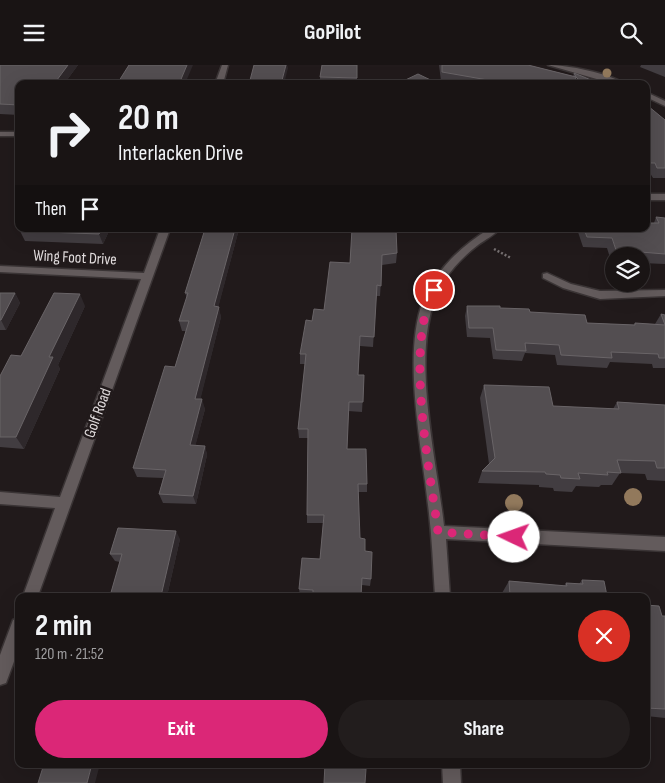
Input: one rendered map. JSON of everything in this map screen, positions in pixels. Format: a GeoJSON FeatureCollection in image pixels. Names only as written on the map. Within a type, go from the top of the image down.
{"type":"FeatureCollection","features":[{"type":"Feature","properties":{"kind":"street"},"geometry":{"type":"LineString","coordinates":[[219,80],[225,65]]}},
{"type":"Feature","properties":{"kind":"street"},"geometry":{"type":"LineString","coordinates":[[551,65],[609,80]]}},
{"type":"Feature","properties":{"kind":"street"},"geometry":{"type":"LineString","coordinates":[[650,96],[665,103]]}},
{"type":"Feature","properties":{"kind":"street"},"geometry":{"type":"LineString","coordinates":[[0,133],[15,134]]}},
{"type":"Feature","properties":{"kind":"street"},"geometry":{"type":"LineString","coordinates":[[650,197],[665,197]]}},
{"type":"Feature","properties":{"kind":"street","name":"Golf Road"},"geometry":{"type":"LineString","coordinates":[[31,593],[164,232]]}},
{"type":"Feature","properties":{"kind":"street"},"geometry":{"type":"LineString","coordinates":[[442,593],[438,532],[423,409],[421,333],[429,300],[444,274],[469,246],[490,232]]}},
{"type":"Feature","properties":{"kind":"street","name":"Wing Foot Drive"},"geometry":{"type":"LineString","coordinates":[[0,269],[148,276]]}},
{"type":"Feature","properties":{"kind":"street"},"geometry":{"type":"LineString","coordinates":[[547,276],[568,286],[600,295],[665,293]]}},
{"type":"Feature","properties":{"kind":"street"},"geometry":{"type":"LineString","coordinates":[[0,499],[64,503]]}},
{"type":"Feature","properties":{"kind":"street"},"geometry":{"type":"LineString","coordinates":[[438,532],[665,544]]}},
{"type":"Feature","properties":{"kind":"street"},"geometry":{"type":"LineString","coordinates":[[0,677],[15,637]]}},
{"type":"Feature","properties":{"kind":"street"},"geometry":{"type":"LineString","coordinates":[[451,768],[452,783]]}},
{"type":"Feature","properties":{"kind":"path"},"geometry":{"type":"LineString","coordinates":[[494,249],[511,258]]}},
{"type":"Feature","properties":{"kind":"building"},"geometry":{"type":"Polygon","coordinates":[[[0,65],[68,65],[57,80],[15,80],[15,105],[0,104],[0,65]]]}},
{"type":"Feature","properties":{"kind":"building"},"geometry":{"type":"Polygon","coordinates":[[[129,65],[187,65],[181,80],[120,80],[129,65]]]}},
{"type":"Feature","properties":{"kind":"building"},"geometry":{"type":"Polygon","coordinates":[[[254,65],[286,65],[282,80],[250,80],[254,65]]]}},
{"type":"Feature","properties":{"kind":"building"},"geometry":{"type":"Polygon","coordinates":[[[322,65],[357,65],[357,78],[320,77],[322,65]]]}},
{"type":"Feature","properties":{"kind":"building"},"geometry":{"type":"Polygon","coordinates":[[[442,65],[528,65],[576,77],[576,80],[488,80],[442,72],[442,65]]]}},
{"type":"Feature","properties":{"kind":"building"},"geometry":{"type":"Polygon","coordinates":[[[574,73],[591,80],[579,80],[574,73]]]}},
{"type":"Feature","properties":{"kind":"building"},"geometry":{"type":"Polygon","coordinates":[[[418,74],[431,80],[405,80],[418,74]]]}},
{"type":"Feature","properties":{"kind":"building"},"geometry":{"type":"Polygon","coordinates":[[[650,108],[665,120],[665,168],[657,168],[655,163],[651,163],[650,108]]]}},
{"type":"Feature","properties":{"kind":"building"},"geometry":{"type":"Polygon","coordinates":[[[656,217],[665,218],[665,254],[650,253],[650,247],[615,247],[612,238],[587,237],[585,232],[650,232],[650,223],[659,223],[656,217]]]}},
{"type":"Feature","properties":{"kind":"building"},"geometry":{"type":"Polygon","coordinates":[[[46,232],[100,232],[99,234],[46,232]]]}},
{"type":"Feature","properties":{"kind":"building"},"geometry":{"type":"Polygon","coordinates":[[[204,232],[234,232],[214,306],[219,307],[195,399],[202,399],[190,445],[205,446],[193,496],[159,494],[166,470],[133,468],[165,366],[175,367],[189,321],[179,321],[188,293],[185,293],[204,232]]]}},
{"type":"Feature","properties":{"kind":"building"},"geometry":{"type":"Polygon","coordinates":[[[352,232],[396,232],[397,253],[382,255],[381,286],[377,285],[374,337],[360,336],[358,375],[364,375],[363,402],[349,402],[347,449],[366,449],[367,484],[358,484],[360,538],[365,539],[365,551],[372,552],[371,579],[362,578],[361,593],[313,593],[313,590],[299,589],[302,558],[320,559],[324,515],[307,515],[308,429],[298,429],[306,354],[300,354],[306,320],[312,321],[314,309],[324,310],[330,262],[350,263],[352,232]]]}},
{"type":"Feature","properties":{"kind":"building"},"geometry":{"type":"Polygon","coordinates":[[[0,293],[15,293],[1,320],[0,320],[0,293]]]}},
{"type":"Feature","properties":{"kind":"building"},"geometry":{"type":"Polygon","coordinates":[[[54,293],[80,294],[49,357],[53,357],[16,437],[0,437],[0,376],[11,355],[21,356],[54,293]]]}},
{"type":"Feature","properties":{"kind":"building"},"geometry":{"type":"Polygon","coordinates":[[[467,306],[500,306],[500,308],[529,309],[530,312],[585,315],[587,323],[665,325],[665,358],[659,358],[658,354],[611,352],[612,358],[561,355],[559,345],[525,343],[526,351],[496,350],[493,328],[469,328],[467,306]]]}},
{"type":"Feature","properties":{"kind":"building"},"geometry":{"type":"Polygon","coordinates":[[[661,314],[665,315],[665,325],[661,314]]]}},
{"type":"Feature","properties":{"kind":"building"},"geometry":{"type":"Polygon","coordinates":[[[484,385],[549,387],[553,406],[619,409],[617,402],[665,405],[665,468],[657,468],[655,461],[617,460],[621,473],[607,472],[608,475],[578,473],[580,479],[561,478],[560,475],[546,474],[545,472],[482,471],[495,458],[484,385]]]}},
{"type":"Feature","properties":{"kind":"building"},"geometry":{"type":"Polygon","coordinates":[[[118,528],[176,531],[162,593],[111,593],[122,554],[110,554],[118,528]]]}},
{"type":"Feature","properties":{"kind":"building"},"geometry":{"type":"Polygon","coordinates":[[[582,580],[604,581],[606,593],[510,593],[509,581],[567,586],[566,583],[583,584],[582,580]]]}},
{"type":"Feature","properties":{"kind":"building"},"geometry":{"type":"Polygon","coordinates":[[[650,605],[659,606],[662,616],[665,616],[665,709],[650,708],[650,605]]]}},
{"type":"Feature","properties":{"kind":"building"},"geometry":{"type":"Polygon","coordinates":[[[43,768],[91,768],[87,783],[38,783],[43,768]]]}},
{"type":"Feature","properties":{"kind":"building"},"geometry":{"type":"Polygon","coordinates":[[[325,768],[366,769],[365,783],[324,783],[325,768]]]}},
{"type":"Feature","properties":{"kind":"route"},"geometry":{"type":"LineString","coordinates":[[434,290],[424,316],[420,354],[423,409],[438,532],[514,537]]}}]}
